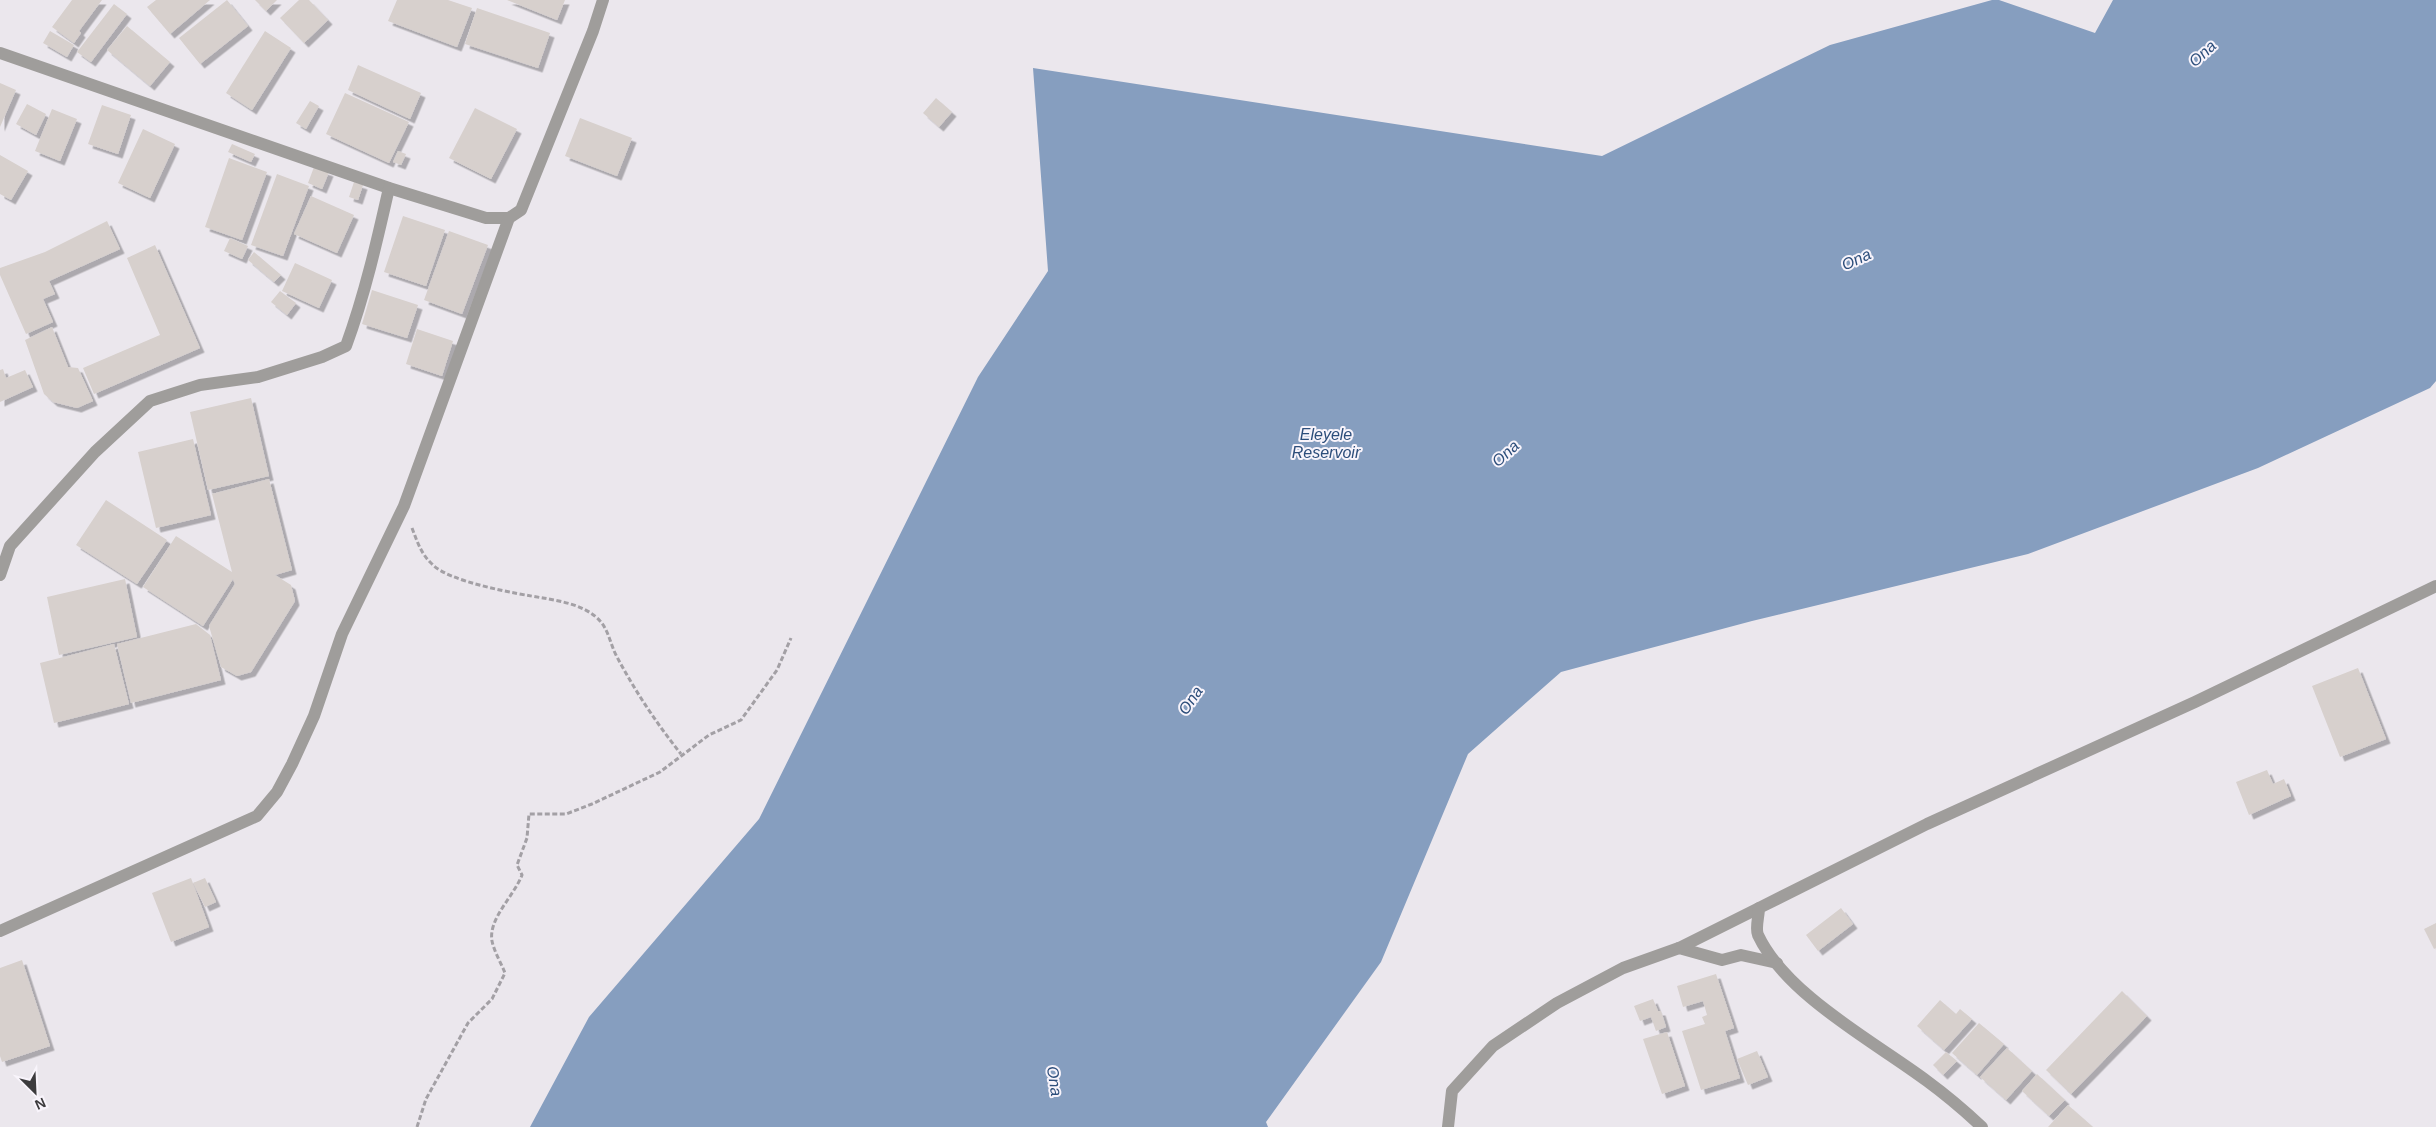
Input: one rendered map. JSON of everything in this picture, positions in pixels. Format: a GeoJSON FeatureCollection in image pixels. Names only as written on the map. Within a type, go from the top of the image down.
{"type":"FeatureCollection","features":[{"type":"Feature","properties":{"kind":"street"},"geometry":{"type":"LineString","coordinates":[[0,53],[389,188],[486,218],[509,218],[521,210],[593,31],[603,0]]}},
{"type":"Feature","properties":{"kind":"street"},"geometry":{"type":"LineString","coordinates":[[0,575],[10,546],[95,452],[150,401],[200,385],[258,377],[322,357],[346,346],[358,315],[389,188]]}},
{"type":"Feature","properties":{"kind":"street"},"geometry":{"type":"LineString","coordinates":[[0,931],[257,816],[277,792],[314,716],[342,634],[404,506],[509,218]]}},
{"type":"Feature","properties":{"kind":"street"},"geometry":{"type":"LineString","coordinates":[[1448,1127],[1452,1091],[1493,1046],[1565,998],[1623,968],[1679,948],[1927,824],[2085,754],[2435,587]]}},
{"type":"Feature","properties":{"kind":"street"},"geometry":{"type":"LineString","coordinates":[[1759,908],[1757,933],[1777,962],[1803,990],[1839,1020],[1927,1081],[1981,1126]]}},
{"type":"Feature","properties":{"kind":"street"},"geometry":{"type":"LineString","coordinates":[[1679,948],[1722,960],[1741,954],[1777,962]]}},
{"type":"Feature","properties":{"kind":"path"},"geometry":{"type":"LineString","coordinates":[[404,506],[421,551],[433,566],[464,580],[507,593],[567,602],[595,616],[607,629],[615,655],[654,720],[681,754]]}},
{"type":"Feature","properties":{"kind":"path"},"geometry":{"type":"LineString","coordinates":[[417,1127],[426,1099],[468,1023],[492,999],[505,973],[492,940],[492,922],[516,890],[522,875],[517,864],[527,838],[528,814],[566,814],[592,804],[660,772],[681,754],[710,735],[741,720],[777,670],[791,638]]}},
{"type":"Feature","properties":{"kind":"water","name":"Eleyele Reservoir"},"geometry":{"type":"Polygon","coordinates":[[[1992,0],[1999,0],[2095,33],[2113,0],[2436,0],[2436,381],[2430,388],[2258,468],[2028,554],[1752,621],[1561,672],[1468,754],[1381,962],[1266,1122],[1268,1127],[530,1127],[589,1017],[759,819],[978,377],[1048,271],[1033,68],[1602,156],[1830,45],[1992,0]]]}},
{"type":"Feature","properties":{"kind":"building"},"geometry":{"type":"Polygon","coordinates":[[[72,0],[102,0],[79,31],[81,33],[74,43],[52,27],[72,0]]]}},
{"type":"Feature","properties":{"kind":"building"},"geometry":{"type":"Polygon","coordinates":[[[156,0],[210,0],[170,34],[147,7],[156,0]]]}},
{"type":"Feature","properties":{"kind":"building"},"geometry":{"type":"Polygon","coordinates":[[[227,0],[248,26],[200,64],[179,38],[227,0]]]}},
{"type":"Feature","properties":{"kind":"building"},"geometry":{"type":"Polygon","coordinates":[[[255,0],[277,0],[266,11],[255,0]]]}},
{"type":"Feature","properties":{"kind":"building"},"geometry":{"type":"Polygon","coordinates":[[[299,0],[309,0],[328,20],[304,43],[280,18],[299,0]]]}},
{"type":"Feature","properties":{"kind":"building"},"geometry":{"type":"Polygon","coordinates":[[[397,0],[448,0],[472,8],[457,47],[388,21],[397,0]]]}},
{"type":"Feature","properties":{"kind":"building"},"geometry":{"type":"Polygon","coordinates":[[[507,0],[565,0],[557,20],[507,0]]]}},
{"type":"Feature","properties":{"kind":"building"},"geometry":{"type":"Polygon","coordinates":[[[114,4],[127,14],[91,62],[77,52],[114,4]]]}},
{"type":"Feature","properties":{"kind":"building"},"geometry":{"type":"Polygon","coordinates":[[[477,8],[550,33],[538,68],[465,44],[477,8]]]}},
{"type":"Feature","properties":{"kind":"building"},"geometry":{"type":"Polygon","coordinates":[[[127,26],[170,62],[150,86],[107,50],[127,26]]]}},
{"type":"Feature","properties":{"kind":"building"},"geometry":{"type":"Polygon","coordinates":[[[50,31],[74,45],[67,57],[43,43],[50,31]]]}},
{"type":"Feature","properties":{"kind":"building"},"geometry":{"type":"Polygon","coordinates":[[[265,31],[291,48],[252,110],[226,93],[265,31]]]}},
{"type":"Feature","properties":{"kind":"building"},"geometry":{"type":"Polygon","coordinates":[[[358,65],[421,93],[410,119],[348,90],[358,65]]]}},
{"type":"Feature","properties":{"kind":"building"},"geometry":{"type":"Polygon","coordinates":[[[0,83],[16,90],[0,127],[0,83]]]}},
{"type":"Feature","properties":{"kind":"building"},"geometry":{"type":"Polygon","coordinates":[[[345,93],[409,122],[389,163],[326,134],[345,93]]]}},
{"type":"Feature","properties":{"kind":"building"},"geometry":{"type":"Polygon","coordinates":[[[936,98],[952,112],[939,127],[923,113],[936,98]]]}},
{"type":"Feature","properties":{"kind":"building"},"geometry":{"type":"Polygon","coordinates":[[[310,101],[319,106],[306,129],[296,123],[310,101]]]}},
{"type":"Feature","properties":{"kind":"building"},"geometry":{"type":"Polygon","coordinates":[[[27,104],[46,114],[36,135],[16,124],[27,104]]]}},
{"type":"Feature","properties":{"kind":"building"},"geometry":{"type":"Polygon","coordinates":[[[102,105],[131,115],[118,154],[88,144],[102,105]]]}},
{"type":"Feature","properties":{"kind":"building"},"geometry":{"type":"Polygon","coordinates":[[[475,108],[517,129],[491,179],[449,158],[475,108]]]}},
{"type":"Feature","properties":{"kind":"building"},"geometry":{"type":"Polygon","coordinates":[[[52,109],[77,119],[60,161],[35,151],[52,109]]]}},
{"type":"Feature","properties":{"kind":"building"},"geometry":{"type":"Polygon","coordinates":[[[580,118],[632,138],[617,176],[565,156],[580,118]]]}},
{"type":"Feature","properties":{"kind":"building"},"geometry":{"type":"Polygon","coordinates":[[[143,129],[175,144],[150,198],[118,183],[143,129]]]}},
{"type":"Feature","properties":{"kind":"building"},"geometry":{"type":"Polygon","coordinates":[[[232,144],[255,154],[251,162],[228,152],[232,144]]]}},
{"type":"Feature","properties":{"kind":"building"},"geometry":{"type":"Polygon","coordinates":[[[398,151],[406,154],[401,165],[393,162],[398,151]]]}},
{"type":"Feature","properties":{"kind":"building"},"geometry":{"type":"Polygon","coordinates":[[[0,155],[28,171],[11,200],[0,194],[0,155]]]}},
{"type":"Feature","properties":{"kind":"building"},"geometry":{"type":"Polygon","coordinates":[[[229,158],[267,172],[242,240],[205,227],[229,158]]]}},
{"type":"Feature","properties":{"kind":"building"},"geometry":{"type":"Polygon","coordinates":[[[314,167],[329,172],[322,189],[308,183],[314,167]]]}},
{"type":"Feature","properties":{"kind":"building"},"geometry":{"type":"Polygon","coordinates":[[[277,174],[309,186],[283,256],[251,245],[277,174]]]}},
{"type":"Feature","properties":{"kind":"building"},"geometry":{"type":"Polygon","coordinates":[[[354,182],[363,185],[358,200],[349,197],[354,182]]]}},
{"type":"Feature","properties":{"kind":"building"},"geometry":{"type":"Polygon","coordinates":[[[311,196],[354,215],[337,253],[294,234],[311,196]]]}},
{"type":"Feature","properties":{"kind":"building"},"geometry":{"type":"Polygon","coordinates":[[[403,216],[445,230],[426,286],[384,272],[403,216]]]}},
{"type":"Feature","properties":{"kind":"building"},"geometry":{"type":"Polygon","coordinates":[[[107,221],[120,249],[49,281],[55,294],[43,299],[53,322],[26,334],[0,275],[0,268],[45,252],[107,221]]]}},
{"type":"Feature","properties":{"kind":"building"},"geometry":{"type":"Polygon","coordinates":[[[449,231],[488,245],[462,314],[424,300],[449,231]]]}},
{"type":"Feature","properties":{"kind":"building"},"geometry":{"type":"Polygon","coordinates":[[[230,238],[248,246],[242,259],[224,251],[230,238]]]}},
{"type":"Feature","properties":{"kind":"building"},"geometry":{"type":"Polygon","coordinates":[[[155,245],[200,348],[94,394],[83,368],[160,335],[127,258],[155,245]]]}},
{"type":"Feature","properties":{"kind":"building"},"geometry":{"type":"Polygon","coordinates":[[[254,252],[281,275],[274,282],[248,260],[254,252]]]}},
{"type":"Feature","properties":{"kind":"building"},"geometry":{"type":"Polygon","coordinates":[[[295,263],[332,280],[319,308],[282,291],[295,263]]]}},
{"type":"Feature","properties":{"kind":"building"},"geometry":{"type":"Polygon","coordinates":[[[372,290],[418,305],[407,338],[362,324],[372,290]]]}},
{"type":"Feature","properties":{"kind":"building"},"geometry":{"type":"Polygon","coordinates":[[[280,291],[296,303],[287,315],[271,302],[280,291]]]}},
{"type":"Feature","properties":{"kind":"building"},"geometry":{"type":"Polygon","coordinates":[[[52,327],[68,367],[78,368],[93,401],[77,408],[53,402],[44,394],[25,340],[52,327]]]}},
{"type":"Feature","properties":{"kind":"building"},"geometry":{"type":"Polygon","coordinates":[[[417,329],[453,341],[442,376],[406,364],[417,329]]]}},
{"type":"Feature","properties":{"kind":"building"},"geometry":{"type":"Polygon","coordinates":[[[3,369],[6,378],[25,370],[33,387],[0,402],[0,370],[3,369]]]}},
{"type":"Feature","properties":{"kind":"building"},"geometry":{"type":"Polygon","coordinates":[[[251,398],[269,476],[208,490],[190,412],[251,398]]]}},
{"type":"Feature","properties":{"kind":"building"},"geometry":{"type":"Polygon","coordinates":[[[193,439],[211,515],[156,528],[138,452],[193,439]]]}},
{"type":"Feature","properties":{"kind":"building"},"geometry":{"type":"Polygon","coordinates":[[[269,479],[292,570],[275,575],[291,585],[295,601],[251,672],[237,676],[221,667],[209,626],[235,584],[233,579],[203,626],[143,587],[176,536],[232,572],[212,494],[269,479]]]}},
{"type":"Feature","properties":{"kind":"building"},"geometry":{"type":"Polygon","coordinates":[[[106,500],[167,540],[137,584],[76,545],[106,500]]]}},
{"type":"Feature","properties":{"kind":"building"},"geometry":{"type":"Polygon","coordinates":[[[125,579],[137,637],[59,655],[47,597],[125,579]]]}},
{"type":"Feature","properties":{"kind":"building"},"geometry":{"type":"Polygon","coordinates":[[[196,624],[210,635],[221,680],[131,703],[117,644],[196,624]]]}},
{"type":"Feature","properties":{"kind":"building"},"geometry":{"type":"Polygon","coordinates":[[[114,644],[129,704],[54,723],[40,663],[114,644]]]}},
{"type":"Feature","properties":{"kind":"building"},"geometry":{"type":"Polygon","coordinates":[[[2358,668],[2386,739],[2340,757],[2312,686],[2358,668]]]}},
{"type":"Feature","properties":{"kind":"building"},"geometry":{"type":"Polygon","coordinates":[[[2267,770],[2273,784],[2284,779],[2291,796],[2249,815],[2236,782],[2267,770]]]}},
{"type":"Feature","properties":{"kind":"building"},"geometry":{"type":"Polygon","coordinates":[[[191,878],[209,927],[171,942],[152,893],[191,878]]]}},
{"type":"Feature","properties":{"kind":"building"},"geometry":{"type":"Polygon","coordinates":[[[205,878],[216,902],[205,907],[193,883],[205,878]]]}},
{"type":"Feature","properties":{"kind":"building"},"geometry":{"type":"Polygon","coordinates":[[[1841,908],[1853,924],[1818,951],[1806,935],[1841,908]]]}},
{"type":"Feature","properties":{"kind":"building"},"geometry":{"type":"Polygon","coordinates":[[[2436,923],[2436,948],[2434,949],[2424,929],[2436,923]]]}},
{"type":"Feature","properties":{"kind":"building"},"geometry":{"type":"Polygon","coordinates":[[[22,960],[50,1046],[2,1062],[0,1056],[0,968],[22,960]]]}},
{"type":"Feature","properties":{"kind":"building"},"geometry":{"type":"Polygon","coordinates":[[[1716,974],[1734,1028],[1725,1031],[1740,1078],[1701,1090],[1682,1031],[1705,1024],[1702,1017],[1707,1015],[1703,1001],[1683,1007],[1677,986],[1716,974]]]}},
{"type":"Feature","properties":{"kind":"building"},"geometry":{"type":"Polygon","coordinates":[[[2122,991],[2147,1016],[2071,1094],[2046,1070],[2122,991]]]}},
{"type":"Feature","properties":{"kind":"building"},"geometry":{"type":"Polygon","coordinates":[[[1653,999],[1658,1011],[1661,1011],[1666,1027],[1656,1031],[1651,1017],[1640,1021],[1634,1006],[1653,999]]]}},
{"type":"Feature","properties":{"kind":"building"},"geometry":{"type":"Polygon","coordinates":[[[1940,1000],[1956,1014],[1960,1009],[1972,1019],[1944,1050],[1917,1026],[1940,1000]]]}},
{"type":"Feature","properties":{"kind":"building"},"geometry":{"type":"Polygon","coordinates":[[[1979,1023],[2004,1044],[1977,1075],[1952,1053],[1979,1023]]]}},
{"type":"Feature","properties":{"kind":"building"},"geometry":{"type":"Polygon","coordinates":[[[1667,1032],[1685,1086],[1662,1094],[1643,1039],[1667,1032]]]}},
{"type":"Feature","properties":{"kind":"building"},"geometry":{"type":"Polygon","coordinates":[[[2007,1048],[2032,1071],[2006,1100],[1980,1077],[2007,1048]]]}},
{"type":"Feature","properties":{"kind":"building"},"geometry":{"type":"Polygon","coordinates":[[[1757,1051],[1768,1077],[1748,1085],[1737,1059],[1757,1051]]]}},
{"type":"Feature","properties":{"kind":"building"},"geometry":{"type":"Polygon","coordinates":[[[1946,1052],[1957,1061],[1943,1075],[1933,1065],[1946,1052]]]}},
{"type":"Feature","properties":{"kind":"building"},"geometry":{"type":"Polygon","coordinates":[[[2037,1074],[2065,1100],[2049,1116],[2022,1091],[2037,1074]]]}},
{"type":"Feature","properties":{"kind":"building"},"geometry":{"type":"Polygon","coordinates":[[[2068,1105],[2093,1127],[2048,1127],[2068,1105]]]}},
{"type":"Feature","properties":{"kind":"water label","name":"Ona"},"geometry":{"type":"Point","coordinates":[2202,53]}},
{"type":"Feature","properties":{"kind":"water label","name":"Ona"},"geometry":{"type":"Point","coordinates":[1856,259]}},
{"type":"Feature","properties":{"kind":"water label","name":"Ona"},"geometry":{"type":"Point","coordinates":[1505,453]}},
{"type":"Feature","properties":{"kind":"water label","name":"Ona"},"geometry":{"type":"Point","coordinates":[1190,700]}},
{"type":"Feature","properties":{"kind":"water label","name":"Ona"},"geometry":{"type":"Point","coordinates":[1055,1081]}}]}
